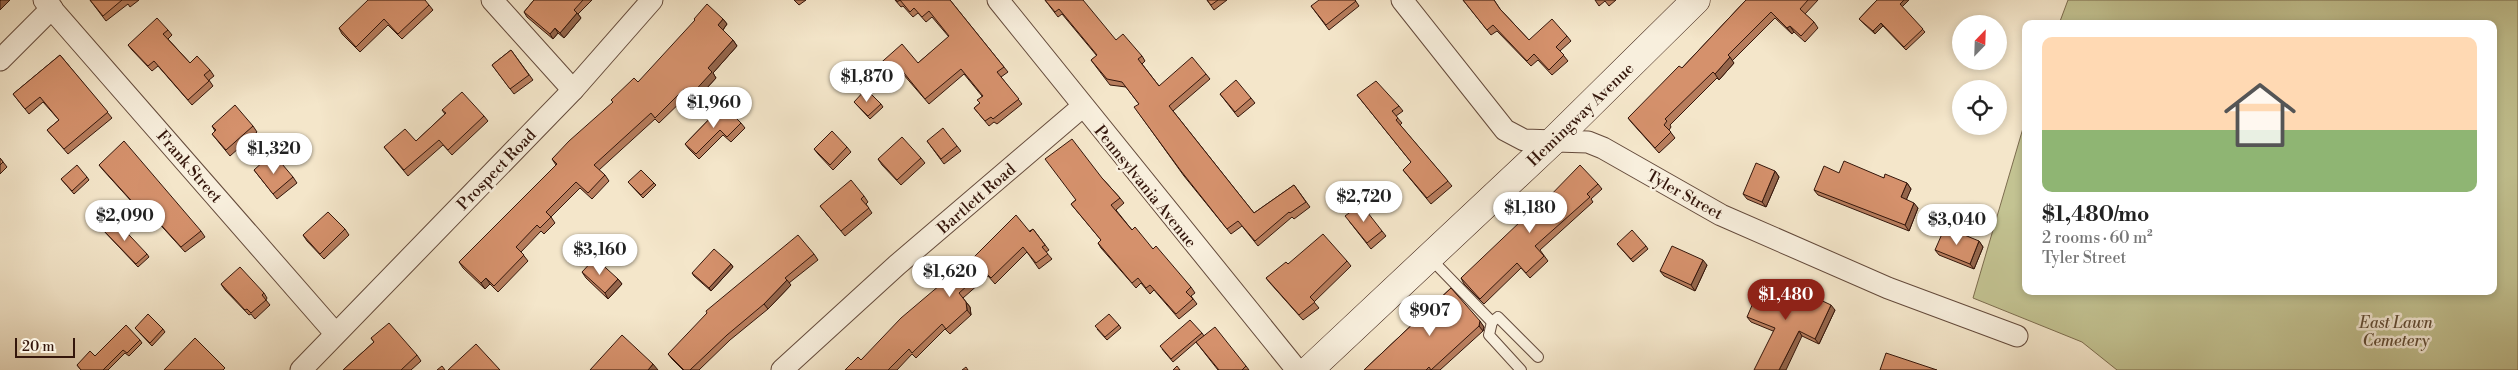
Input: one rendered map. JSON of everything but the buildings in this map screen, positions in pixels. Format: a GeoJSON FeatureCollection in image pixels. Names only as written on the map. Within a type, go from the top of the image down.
{"type":"FeatureCollection","features":[{"type":"Feature","properties":{"kind":"main road","name":"Hemingway Avenue"},"geometry":{"type":"LineString","coordinates":[[1309,370],[1552,142],[1696,0]]}},
{"type":"Feature","properties":{"kind":"street"},"geometry":{"type":"LineString","coordinates":[[492,0],[573,90]]}},
{"type":"Feature","properties":{"kind":"street","name":"Prospect Road"},"geometry":{"type":"LineString","coordinates":[[301,370],[573,90],[652,0]]}},
{"type":"Feature","properties":{"kind":"street","name":"Pennsylvania Avenue"},"geometry":{"type":"LineString","coordinates":[[998,0],[1082,107],[1296,370]]}},
{"type":"Feature","properties":{"kind":"street","name":"Tyler Street"},"geometry":{"type":"LineString","coordinates":[[1402,0],[1505,130],[1524,140],[1588,142],[1603,148],[1721,215],[1888,288],[2017,336]]}},
{"type":"Feature","properties":{"kind":"street"},"geometry":{"type":"LineString","coordinates":[[0,60],[48,4]]}},
{"type":"Feature","properties":{"kind":"street","name":"Frank Street"},"geometry":{"type":"LineString","coordinates":[[48,4],[335,333]]}},
{"type":"Feature","properties":{"kind":"street","name":"Bartlett Road"},"geometry":{"type":"LineString","coordinates":[[782,370],[897,265],[1082,107]]}},
{"type":"Feature","properties":{"kind":"lane"},"geometry":{"type":"LineString","coordinates":[[1430,257],[1492,322]]}},
{"type":"Feature","properties":{"kind":"lane"},"geometry":{"type":"LineString","coordinates":[[1521,370],[1489,335],[1492,322],[1498,317],[1538,357]]}},
{"type":"Feature","properties":{"kind":"green space","name":"East Lawn Cemetery"},"geometry":{"type":"Polygon","coordinates":[[[2068,0],[2518,0],[2518,370],[2117,370],[2082,342],[1973,298],[2022,132],[2022,295],[2497,295],[2497,20],[2060,20],[2068,0]]]}}]}
